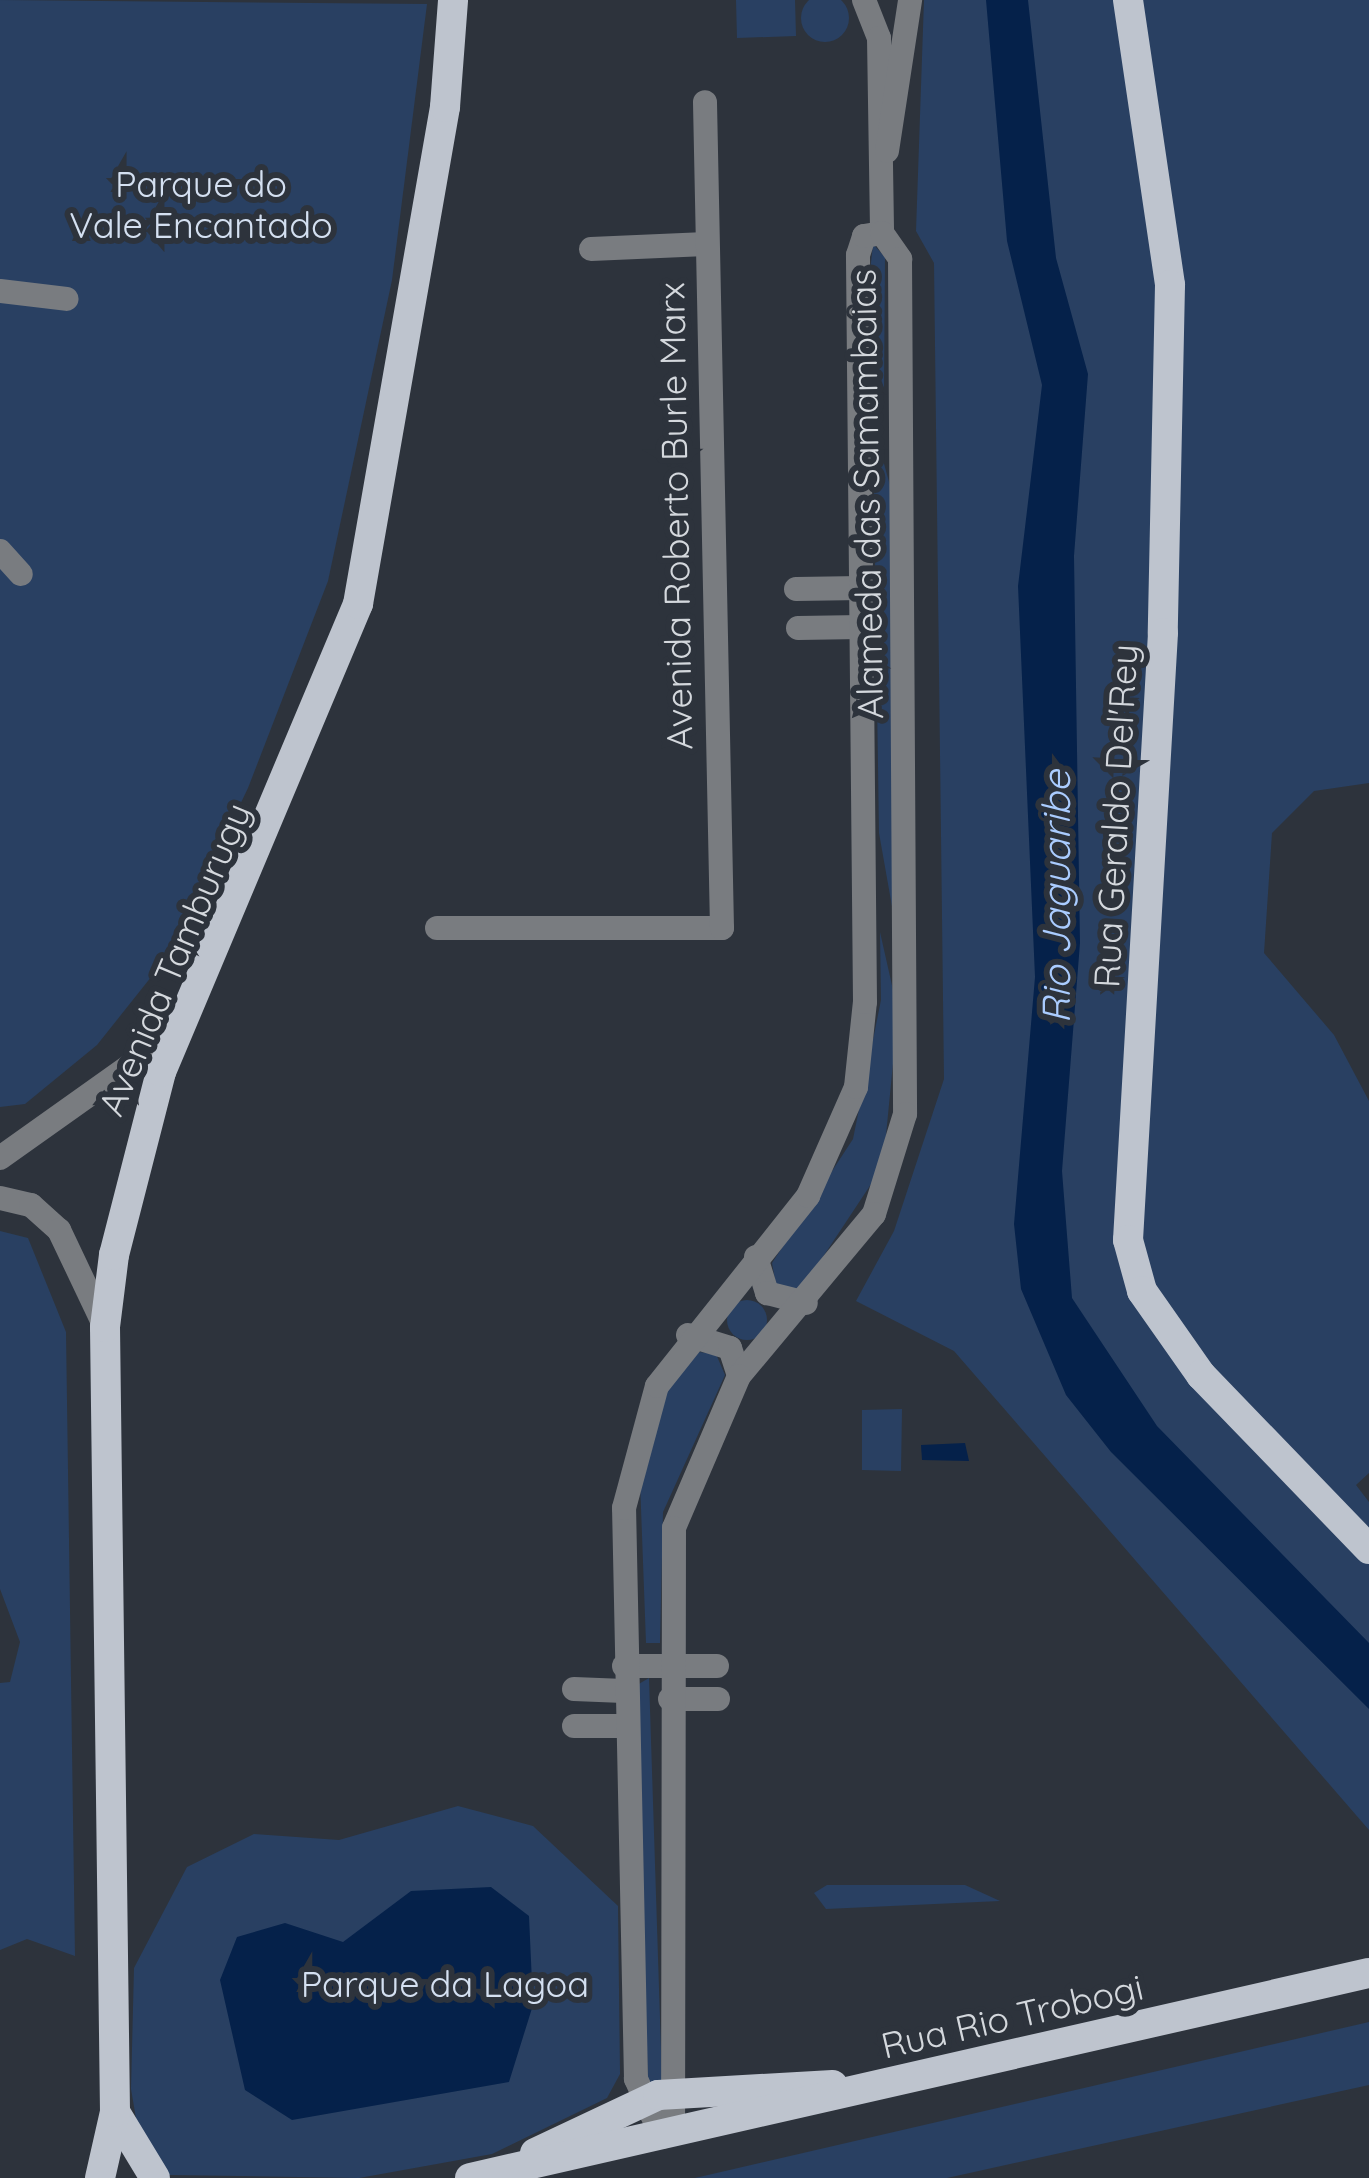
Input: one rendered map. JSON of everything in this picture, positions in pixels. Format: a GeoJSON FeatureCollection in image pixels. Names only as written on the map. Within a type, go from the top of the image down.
{"type":"FeatureCollection","features":[{"type":"Feature","properties":{"kind":"main road","name":"Avenida Tamburugy"},"geometry":{"type":"LineString","coordinates":[[100,2178],[115,2112],[106,1327],[128,1181],[181,1029],[358,604],[445,107],[453,0]]}},
{"type":"Feature","properties":{"kind":"main road","name":"Rua Geraldo Del'Rey"},"geometry":{"type":"LineString","coordinates":[[1128,0],[1170,285],[1162,656],[1128,1240],[1142,1291],[1201,1375],[1369,1549]]}},
{"type":"Feature","properties":{"kind":"main road","name":"Rua Rio Trobogi"},"geometry":{"type":"LineString","coordinates":[[484,2175],[1369,1972]]}},
{"type":"Feature","properties":{"kind":"main road"},"geometry":{"type":"LineString","coordinates":[[484,2175],[639,2100],[676,2092],[896,2084]]}},
{"type":"Feature","properties":{"kind":"main road"},"geometry":{"type":"LineString","coordinates":[[115,2112],[155,2178]]}},
{"type":"Feature","properties":{"kind":"street"},"geometry":{"type":"LineString","coordinates":[[864,0],[874,26],[885,160]]}},
{"type":"Feature","properties":{"kind":"street"},"geometry":{"type":"LineString","coordinates":[[874,26],[909,13],[885,160],[882,232]]}},
{"type":"Feature","properties":{"kind":"street","name":"Avenida Roberto Burle Marx"},"geometry":{"type":"LineString","coordinates":[[437,928],[722,928],[713,698],[705,102]]}},
{"type":"Feature","properties":{"kind":"street","name":"Alameda das Samambaias"},"geometry":{"type":"LineString","coordinates":[[882,232],[900,251],[906,925],[899,1150],[864,1230],[739,1376],[674,1528],[670,1700],[676,2092],[668,2136],[639,2100],[624,1678],[629,1467],[688,1335],[808,1196],[845,1125],[862,1045],[859,244],[882,232]]}},
{"type":"Feature","properties":{"kind":"street"},"geometry":{"type":"LineString","coordinates":[[591,249],[706,244]]}},
{"type":"Feature","properties":{"kind":"street"},"geometry":{"type":"LineString","coordinates":[[0,291],[67,299]]}},
{"type":"Feature","properties":{"kind":"street"},"geometry":{"type":"LineString","coordinates":[[860,406],[901,406]]}},
{"type":"Feature","properties":{"kind":"street"},"geometry":{"type":"LineString","coordinates":[[0,551],[21,574]]}},
{"type":"Feature","properties":{"kind":"street"},"geometry":{"type":"LineString","coordinates":[[796,589],[861,588]]}},
{"type":"Feature","properties":{"kind":"street"},"geometry":{"type":"LineString","coordinates":[[798,628],[861,627]]}},
{"type":"Feature","properties":{"kind":"street"},"geometry":{"type":"LineString","coordinates":[[865,924],[906,925]]}},
{"type":"Feature","properties":{"kind":"street"},"geometry":{"type":"LineString","coordinates":[[0,1158],[181,1029]]}},
{"type":"Feature","properties":{"kind":"street"},"geometry":{"type":"LineString","coordinates":[[0,1198],[32,1205],[59,1230],[106,1327]]}},
{"type":"Feature","properties":{"kind":"street"},"geometry":{"type":"LineString","coordinates":[[756,1257],[767,1293],[806,1303]]}},
{"type":"Feature","properties":{"kind":"street"},"geometry":{"type":"LineString","coordinates":[[688,1335],[730,1348],[739,1376]]}},
{"type":"Feature","properties":{"kind":"street"},"geometry":{"type":"LineString","coordinates":[[574,1689],[671,1666],[718,1666]]}},
{"type":"Feature","properties":{"kind":"street"},"geometry":{"type":"LineString","coordinates":[[670,1700],[718,1700]]}},
{"type":"Feature","properties":{"kind":"street"},"geometry":{"type":"LineString","coordinates":[[574,1726],[625,1726]]}},
{"type":"Feature","properties":{"kind":"green space"},"geometry":{"type":"Polygon","coordinates":[[[825,-6],[842,1],[849,18],[842,35],[825,42],[808,35],[801,18],[808,1],[825,-6]]]}},
{"type":"Feature","properties":{"kind":"green space","name":"Parque do Vale Encantado"},"geometry":{"type":"Polygon","coordinates":[[[0,0],[427,4],[392,280],[328,581],[248,788],[167,957],[97,1045],[25,1104],[0,1107],[0,0]]]}},
{"type":"Feature","properties":{"kind":"green space"},"geometry":{"type":"Polygon","coordinates":[[[736,0],[795,0],[796,36],[737,38],[736,0]]]}},
{"type":"Feature","properties":{"kind":"green space"},"geometry":{"type":"Polygon","coordinates":[[[924,0],[1369,0],[1369,783],[1314,791],[1272,833],[1264,953],[1334,1035],[1369,1101],[1369,1473],[1356,1485],[1369,1502],[1369,1830],[954,1351],[856,1301],[894,1231],[944,1079],[934,263],[916,231],[924,0]]]}},
{"type":"Feature","properties":{"kind":"green space"},"geometry":{"type":"Polygon","coordinates":[[[873,244],[885,257],[884,388],[864,329],[873,244]]]}},
{"type":"Feature","properties":{"kind":"green space"},"geometry":{"type":"Polygon","coordinates":[[[873,424],[891,489],[893,912],[879,833],[873,424]]]}},
{"type":"Feature","properties":{"kind":"green space"},"geometry":{"type":"Polygon","coordinates":[[[880,932],[898,1012],[883,1166],[801,1290],[776,1285],[772,1263],[853,1139],[881,1000],[880,932]]]}},
{"type":"Feature","properties":{"kind":"green space"},"geometry":{"type":"Polygon","coordinates":[[[0,1231],[28,1238],[66,1332],[75,1956],[27,1939],[0,1950],[0,1683],[10,1682],[20,1642],[0,1589],[0,1231]]]}},
{"type":"Feature","properties":{"kind":"green space"},"geometry":{"type":"Polygon","coordinates":[[[747,1300],[761,1306],[767,1320],[761,1334],[747,1340],[733,1334],[727,1320],[733,1306],[747,1300]]]}},
{"type":"Feature","properties":{"kind":"green space"},"geometry":{"type":"Polygon","coordinates":[[[699,1352],[716,1354],[725,1375],[663,1512],[660,1643],[646,1643],[640,1481],[665,1393],[699,1352]]]}},
{"type":"Feature","properties":{"kind":"green space"},"geometry":{"type":"Polygon","coordinates":[[[902,1409],[901,1471],[862,1470],[862,1410],[902,1409]]]}},
{"type":"Feature","properties":{"kind":"green space"},"geometry":{"type":"Polygon","coordinates":[[[649,1678],[662,2081],[648,2088],[637,1685],[649,1678]]]}},
{"type":"Feature","properties":{"kind":"green space","name":"Parque da Lagoa"},"geometry":{"type":"Polygon","coordinates":[[[458,1806],[533,1826],[618,1906],[620,2074],[607,2098],[492,2154],[359,2178],[169,2175],[138,2130],[131,2089],[134,1968],[187,1867],[254,1834],[339,1840],[458,1806]]]}},
{"type":"Feature","properties":{"kind":"green space"},"geometry":{"type":"Polygon","coordinates":[[[827,1885],[965,1885],[1000,1901],[826,1909],[814,1893],[827,1885]]]}},
{"type":"Feature","properties":{"kind":"green space"},"geometry":{"type":"Polygon","coordinates":[[[1369,2022],[1369,2085],[947,2178],[695,2178],[1369,2022]]]}},
{"type":"Feature","properties":{"kind":"water","name":"Rio Jaguaribe"},"geometry":{"type":"Polygon","coordinates":[[[986,0],[1028,0],[1056,258],[1088,374],[1074,556],[1080,943],[1062,1171],[1072,1298],[1157,1426],[1369,1643],[1369,1709],[1111,1452],[1066,1395],[1021,1289],[1014,1224],[1035,977],[1018,586],[1042,385],[1007,241],[986,0]]]}},
{"type":"Feature","properties":{"kind":"water"},"geometry":{"type":"Polygon","coordinates":[[[965,1443],[969,1461],[922,1460],[921,1445],[965,1443]]]}},
{"type":"Feature","properties":{"kind":"water"},"geometry":{"type":"Polygon","coordinates":[[[491,1887],[529,1916],[533,2005],[509,2082],[292,2120],[245,2090],[220,1980],[237,1937],[285,1923],[343,1942],[411,1891],[491,1887]]]}}]}
